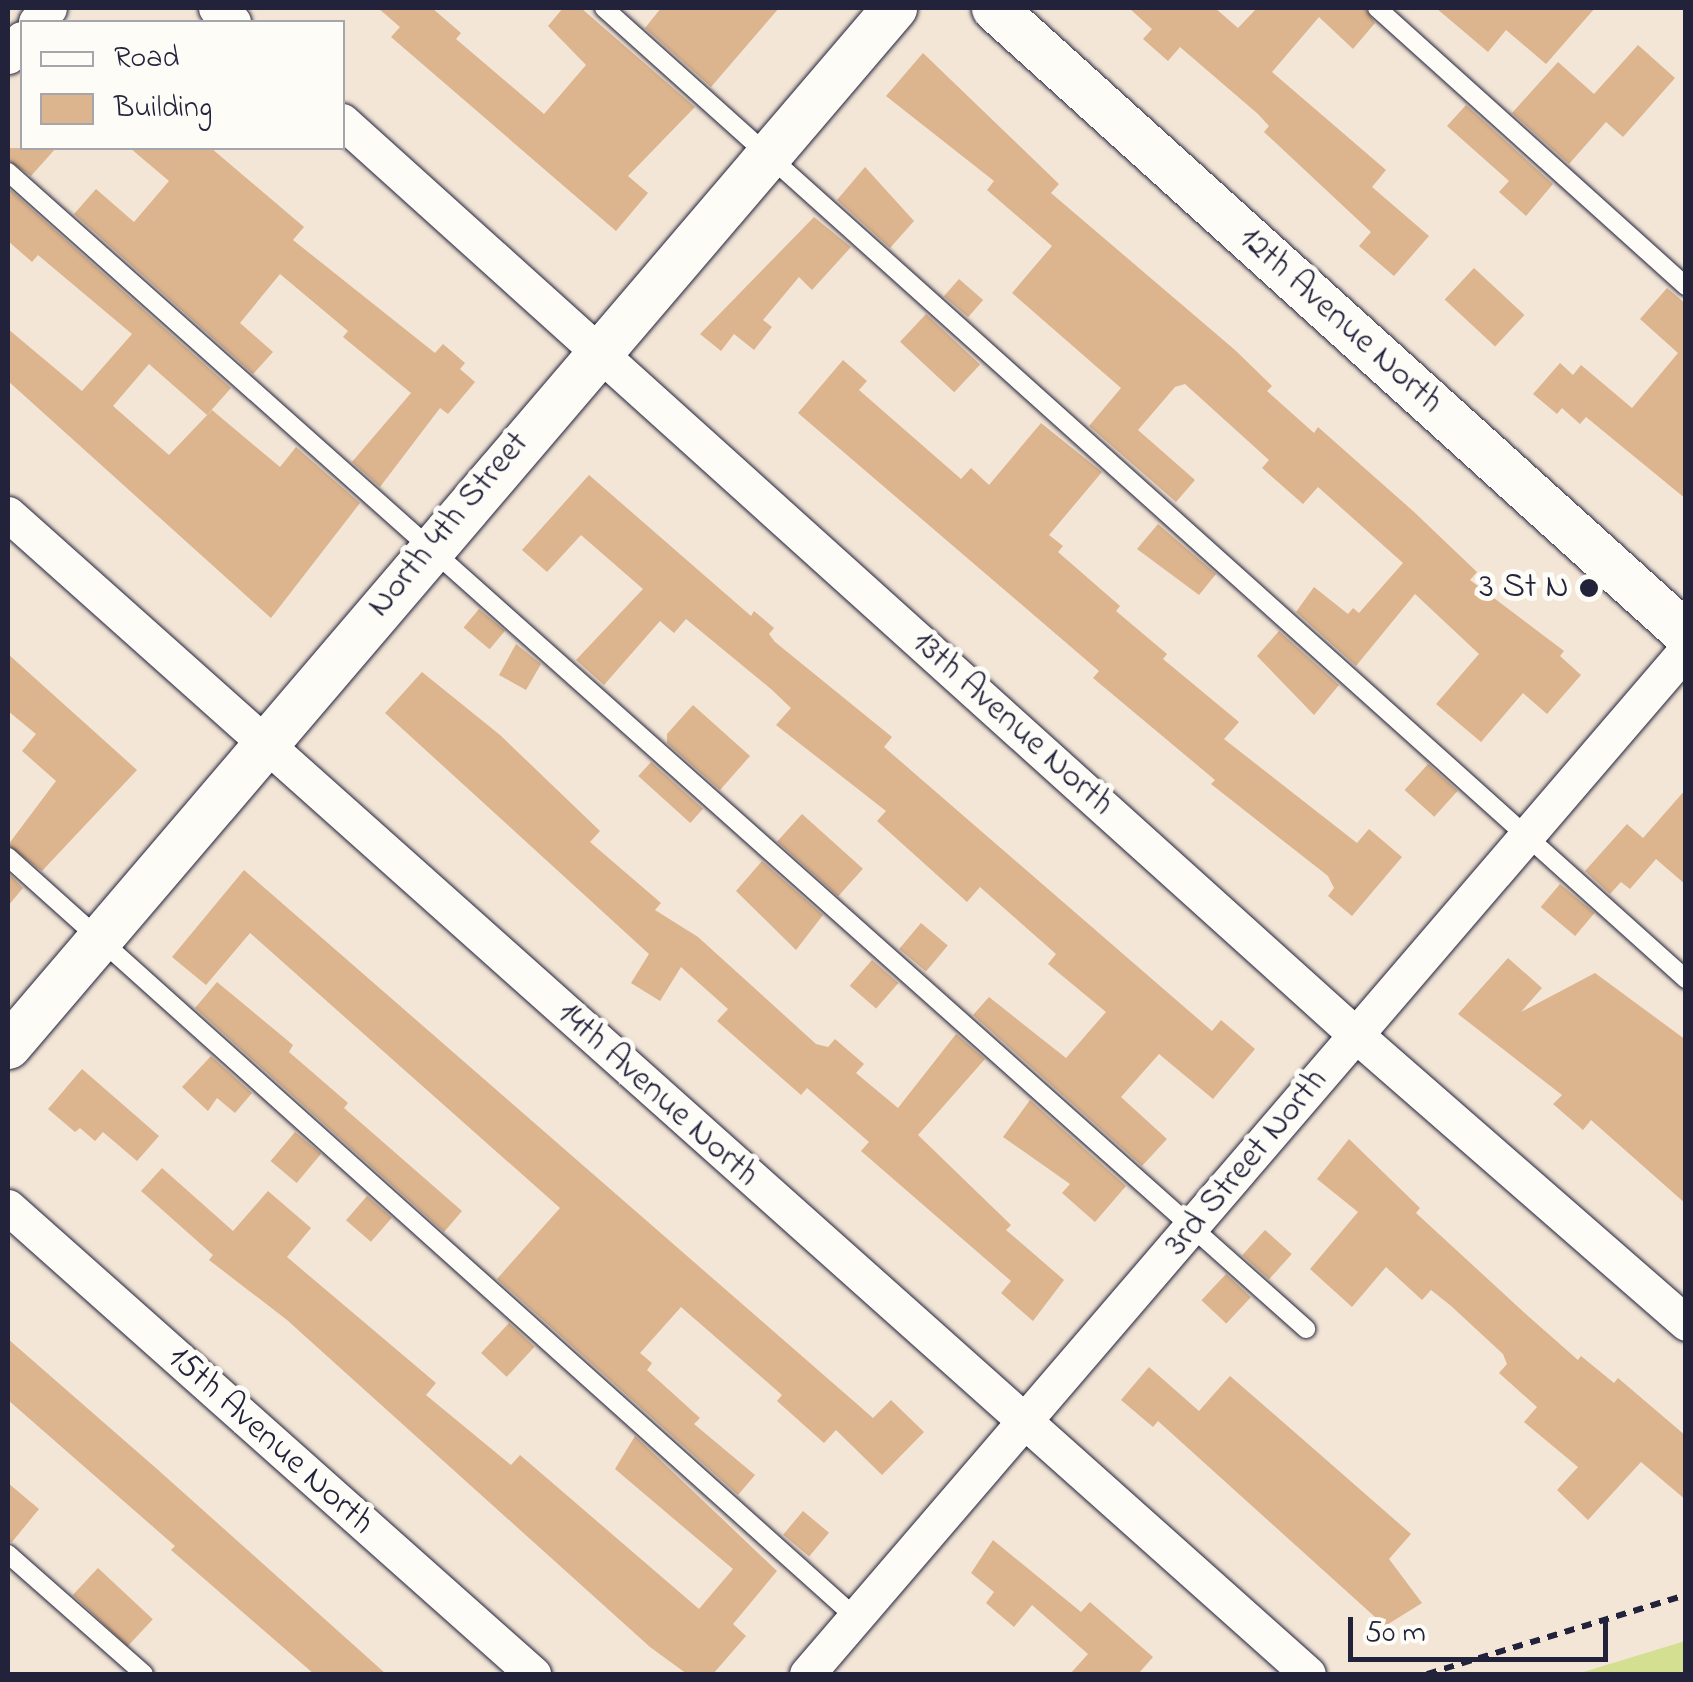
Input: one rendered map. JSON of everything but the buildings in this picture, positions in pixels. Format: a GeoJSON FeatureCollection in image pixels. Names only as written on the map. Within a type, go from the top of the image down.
{"type":"FeatureCollection","features":[{"type":"Feature","properties":{"kind":"street","name":"North 4th Street"},"geometry":{"type":"LineString","coordinates":[[8,1046],[766,153],[894,8]]}},
{"type":"Feature","properties":{"kind":"street","name":"12th Avenue North"},"geometry":{"type":"LineString","coordinates":[[994,8],[1686,634]]}},
{"type":"Feature","properties":{"kind":"street","name":"13th Avenue North"},"geometry":{"type":"LineString","coordinates":[[345,124],[1356,1036],[1686,1323]]}},
{"type":"Feature","properties":{"kind":"street","name":"14th Avenue North"},"geometry":{"type":"LineString","coordinates":[[8,514],[1308,1674]]}},
{"type":"Feature","properties":{"kind":"street","name":"3rd Street North"},"geometry":{"type":"LineString","coordinates":[[808,1674],[1686,650]]}},
{"type":"Feature","properties":{"kind":"street","name":"15th Avenue North"},"geometry":{"type":"LineString","coordinates":[[8,1206],[533,1674]]}},
{"type":"Feature","properties":{"kind":"lane"},"geometry":{"type":"LineString","coordinates":[[604,8],[1686,979]]}},
{"type":"Feature","properties":{"kind":"lane"},"geometry":{"type":"LineString","coordinates":[[1377,8],[1686,286]]}},
{"type":"Feature","properties":{"kind":"lane"},"geometry":{"type":"LineString","coordinates":[[8,172],[1306,1329]]}},
{"type":"Feature","properties":{"kind":"lane"},"geometry":{"type":"LineString","coordinates":[[8,857],[855,1617]]}},
{"type":"Feature","properties":{"kind":"lane"},"geometry":{"type":"LineString","coordinates":[[8,1554],[144,1674]]}},
{"type":"Feature","properties":{"kind":"path"},"geometry":{"type":"LineString","coordinates":[[1427,1674],[1686,1595]]}},
{"type":"Feature","properties":{"kind":"green space"},"geometry":{"type":"Polygon","coordinates":[[[1685,1641],[1685,1674],[1577,1674],[1685,1641]]]}},
{"type":"Feature","properties":{"kind":"place","name":"3 St N"},"geometry":{"type":"Point","coordinates":[1589,588]}}]}
